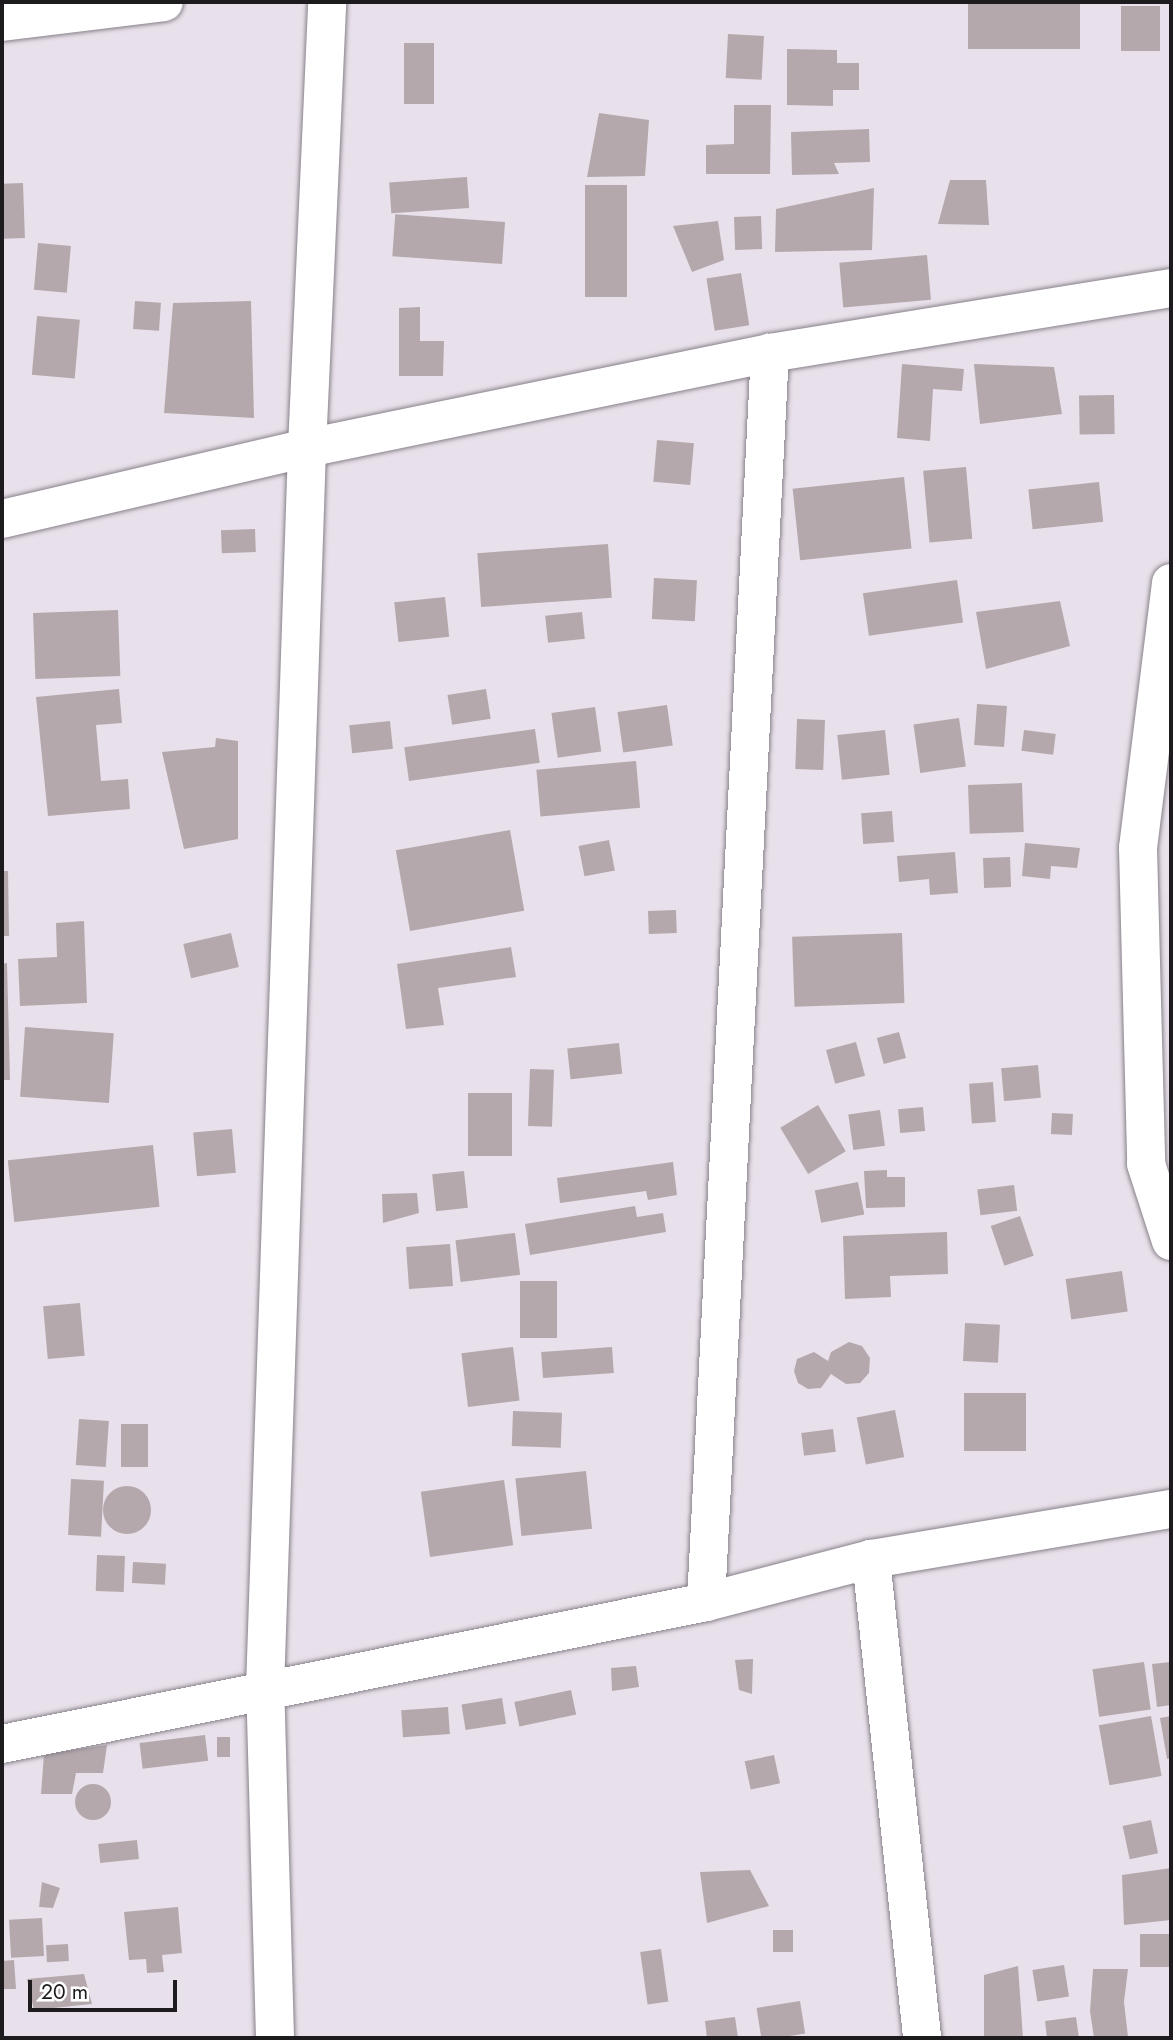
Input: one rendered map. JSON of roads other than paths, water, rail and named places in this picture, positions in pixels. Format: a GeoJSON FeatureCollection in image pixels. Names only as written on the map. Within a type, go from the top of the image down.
{"type":"FeatureCollection","features":[{"type":"Feature","properties":{"kind":"street"},"geometry":{"type":"LineString","coordinates":[[2,22],[164,2]]}},
{"type":"Feature","properties":{"kind":"street"},"geometry":{"type":"LineString","coordinates":[[275,2038],[265,1689],[307,448],[327,2]]}},
{"type":"Feature","properties":{"kind":"street"},"geometry":{"type":"LineString","coordinates":[[2,519],[307,448],[770,353],[1171,288]]}},
{"type":"Feature","properties":{"kind":"street"},"geometry":{"type":"LineString","coordinates":[[706,1602],[770,353]]}},
{"type":"Feature","properties":{"kind":"street"},"geometry":{"type":"LineString","coordinates":[[1171,583],[1138,848],[1146,1164],[1171,1241]]}},
{"type":"Feature","properties":{"kind":"street"},"geometry":{"type":"LineString","coordinates":[[2,1744],[706,1602],[871,1559],[1171,1509]]}},
{"type":"Feature","properties":{"kind":"street"},"geometry":{"type":"LineString","coordinates":[[871,1559],[922,2038]]}}]}
